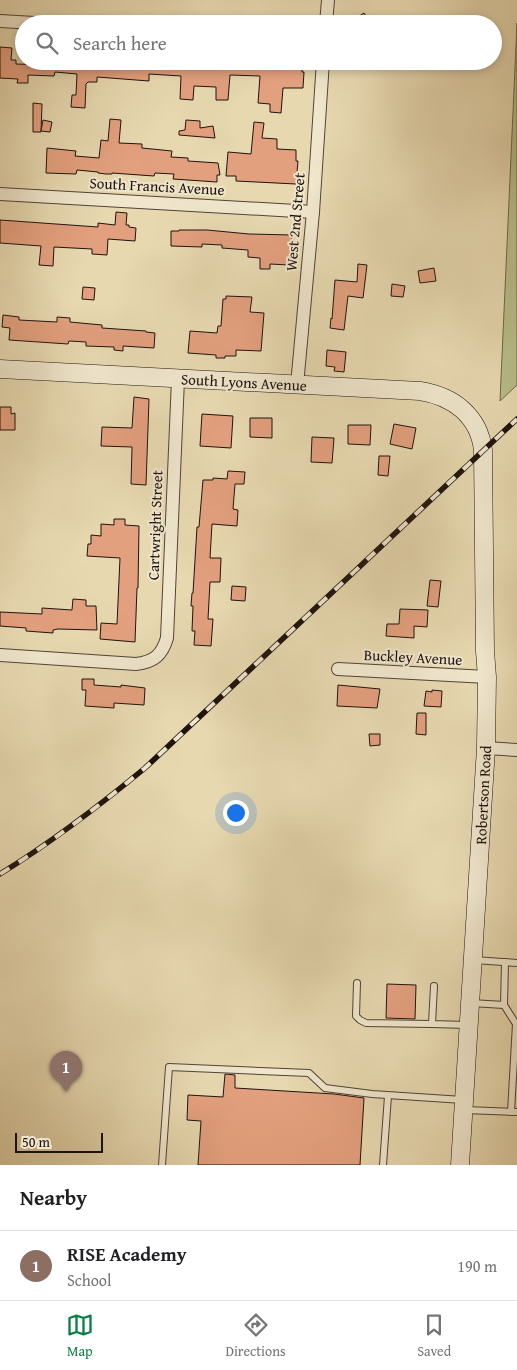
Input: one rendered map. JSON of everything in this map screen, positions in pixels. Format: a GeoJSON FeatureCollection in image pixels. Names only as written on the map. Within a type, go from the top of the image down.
{"type":"FeatureCollection","features":[{"type":"Feature","properties":{"kind":"street"},"geometry":{"type":"LineString","coordinates":[[327,15],[328,0]]}},
{"type":"Feature","properties":{"kind":"street"},"geometry":{"type":"LineString","coordinates":[[0,21],[15,22]]}},
{"type":"Feature","properties":{"kind":"street","name":"West 2nd Street"},"geometry":{"type":"LineString","coordinates":[[297,385],[322,70]]}},
{"type":"Feature","properties":{"kind":"street","name":"South Francis Avenue"},"geometry":{"type":"LineString","coordinates":[[0,194],[312,212]]}},
{"type":"Feature","properties":{"kind":"street","name":"South Lyons Avenue"},"geometry":{"type":"LineString","coordinates":[[0,369],[432,393],[442,396],[458,406],[476,426]]}},
{"type":"Feature","properties":{"kind":"street","name":"Cartwright Street"},"geometry":{"type":"LineString","coordinates":[[0,655],[136,664],[147,663],[157,657],[164,649],[167,638],[178,379]]}},
{"type":"Feature","properties":{"kind":"street","name":"Robertson Road"},"geometry":{"type":"LineString","coordinates":[[460,1165],[486,748],[487,677],[485,651],[483,450],[476,426]]}},
{"type":"Feature","properties":{"kind":"street","name":"Buckley Avenue"},"geometry":{"type":"LineString","coordinates":[[338,669],[487,677]]}},
{"type":"Feature","properties":{"kind":"street"},"geometry":{"type":"LineString","coordinates":[[486,748],[517,750]]}},
{"type":"Feature","properties":{"kind":"lane"},"geometry":{"type":"LineString","coordinates":[[473,960],[517,963]]}},
{"type":"Feature","properties":{"kind":"lane"},"geometry":{"type":"LineString","coordinates":[[162,1165],[169,1067],[309,1073],[325,1088],[514,1112],[516,1024],[504,1005],[505,962]]}},
{"type":"Feature","properties":{"kind":"lane"},"geometry":{"type":"LineString","coordinates":[[357,983],[356,1016],[366,1023],[469,1025]]}},
{"type":"Feature","properties":{"kind":"lane"},"geometry":{"type":"LineString","coordinates":[[432,1024],[434,986]]}},
{"type":"Feature","properties":{"kind":"lane"},"geometry":{"type":"LineString","coordinates":[[470,1003],[504,1005]]}},
{"type":"Feature","properties":{"kind":"lane"},"geometry":{"type":"LineString","coordinates":[[382,1165],[388,1096]]}},
{"type":"Feature","properties":{"kind":"green space"},"geometry":{"type":"Polygon","coordinates":[[[517,23],[517,385],[500,401],[517,23]]]}},
{"type":"Feature","properties":{"kind":"building"},"geometry":{"type":"Polygon","coordinates":[[[0,47],[12,48],[11,60],[15,60],[15,70],[302,70],[304,72],[303,88],[283,88],[281,113],[270,112],[270,104],[258,103],[260,76],[230,75],[228,100],[216,100],[216,87],[194,86],[193,100],[180,99],[181,76],[149,74],[149,81],[97,77],[97,82],[88,82],[86,84],[85,108],[71,107],[72,95],[76,95],[77,74],[55,72],[54,76],[28,75],[28,83],[17,83],[18,79],[0,78],[0,47]]]}},
{"type":"Feature","properties":{"kind":"building"},"geometry":{"type":"Polygon","coordinates":[[[33,103],[42,104],[41,132],[33,132],[33,103]]]}},
{"type":"Feature","properties":{"kind":"building"},"geometry":{"type":"Polygon","coordinates":[[[110,119],[121,120],[119,143],[142,144],[142,148],[172,151],[171,157],[188,158],[188,161],[218,163],[220,175],[217,175],[217,182],[173,179],[174,174],[155,173],[154,176],[106,174],[77,170],[76,174],[46,173],[47,148],[76,151],[75,156],[99,158],[101,140],[108,141],[110,119]]]}},
{"type":"Feature","properties":{"kind":"building"},"geometry":{"type":"Polygon","coordinates":[[[43,120],[52,122],[50,132],[41,131],[43,120]]]}},
{"type":"Feature","properties":{"kind":"building"},"geometry":{"type":"Polygon","coordinates":[[[186,120],[200,121],[200,128],[213,126],[215,138],[179,135],[179,131],[185,130],[186,120]]]}},
{"type":"Feature","properties":{"kind":"building"},"geometry":{"type":"Polygon","coordinates":[[[254,122],[264,123],[262,138],[277,139],[277,149],[296,150],[296,161],[298,161],[296,184],[236,181],[236,176],[226,176],[228,152],[251,154],[254,122]]]}},
{"type":"Feature","properties":{"kind":"building"},"geometry":{"type":"Polygon","coordinates":[[[116,212],[127,213],[126,225],[136,228],[135,241],[108,239],[107,255],[92,254],[92,249],[54,247],[53,266],[39,265],[41,246],[0,243],[0,220],[98,227],[98,223],[115,225],[116,212]]]}},
{"type":"Feature","properties":{"kind":"building"},"geometry":{"type":"Polygon","coordinates":[[[171,231],[292,235],[289,265],[270,264],[270,269],[260,269],[260,258],[248,257],[248,250],[222,248],[222,245],[202,244],[202,247],[171,246],[171,231]]]}},
{"type":"Feature","properties":{"kind":"building"},"geometry":{"type":"Polygon","coordinates":[[[358,264],[367,265],[363,298],[348,296],[344,330],[330,328],[335,280],[357,282],[358,264]]]}},
{"type":"Feature","properties":{"kind":"building"},"geometry":{"type":"Polygon","coordinates":[[[434,268],[436,281],[420,283],[418,271],[434,268]]]}},
{"type":"Feature","properties":{"kind":"building"},"geometry":{"type":"Polygon","coordinates":[[[392,284],[405,286],[403,297],[391,296],[392,284]]]}},
{"type":"Feature","properties":{"kind":"building"},"geometry":{"type":"Polygon","coordinates":[[[83,287],[95,288],[94,300],[82,299],[83,287]]]}},
{"type":"Feature","properties":{"kind":"building"},"geometry":{"type":"Polygon","coordinates":[[[226,296],[252,297],[250,312],[264,313],[261,351],[236,350],[236,356],[225,356],[225,358],[216,358],[216,355],[188,353],[190,331],[217,333],[218,326],[221,326],[223,299],[226,299],[226,296]]]}},
{"type":"Feature","properties":{"kind":"building"},"geometry":{"type":"Polygon","coordinates":[[[3,315],[19,317],[19,320],[57,322],[57,317],[70,318],[70,322],[102,325],[102,328],[146,331],[155,333],[154,348],[123,346],[123,351],[114,350],[114,347],[86,346],[86,342],[69,341],[68,344],[9,340],[10,328],[2,327],[3,315]]]}},
{"type":"Feature","properties":{"kind":"building"},"geometry":{"type":"Polygon","coordinates":[[[327,350],[346,352],[344,372],[334,371],[335,367],[326,366],[327,350]]]}},
{"type":"Feature","properties":{"kind":"building"},"geometry":{"type":"Polygon","coordinates":[[[134,397],[149,399],[146,485],[131,484],[132,447],[101,446],[102,427],[132,428],[134,397]]]}},
{"type":"Feature","properties":{"kind":"building"},"geometry":{"type":"Polygon","coordinates":[[[0,407],[11,407],[11,414],[15,413],[15,430],[0,430],[0,407]]]}},
{"type":"Feature","properties":{"kind":"building"},"geometry":{"type":"Polygon","coordinates":[[[202,414],[233,416],[231,448],[200,446],[202,414]]]}},
{"type":"Feature","properties":{"kind":"building"},"geometry":{"type":"Polygon","coordinates":[[[250,418],[272,418],[272,438],[250,437],[250,418]]]}},
{"type":"Feature","properties":{"kind":"building"},"geometry":{"type":"Polygon","coordinates":[[[394,424],[416,428],[412,449],[390,444],[394,424]]]}},
{"type":"Feature","properties":{"kind":"building"},"geometry":{"type":"Polygon","coordinates":[[[348,425],[371,425],[370,445],[348,444],[348,425]]]}},
{"type":"Feature","properties":{"kind":"building"},"geometry":{"type":"Polygon","coordinates":[[[312,437],[334,438],[332,463],[311,462],[312,437]]]}},
{"type":"Feature","properties":{"kind":"building"},"geometry":{"type":"Polygon","coordinates":[[[379,456],[390,456],[388,476],[378,475],[379,456]]]}},
{"type":"Feature","properties":{"kind":"building"},"geometry":{"type":"Polygon","coordinates":[[[228,471],[245,472],[244,484],[235,484],[233,509],[238,510],[237,526],[212,524],[210,558],[221,558],[220,582],[210,582],[208,619],[213,619],[211,646],[194,645],[195,631],[192,631],[193,606],[191,606],[197,527],[199,527],[203,480],[213,480],[213,478],[227,479],[228,471]]]}},
{"type":"Feature","properties":{"kind":"building"},"geometry":{"type":"Polygon","coordinates":[[[114,519],[125,519],[125,525],[139,526],[135,642],[100,639],[101,623],[117,624],[120,558],[87,556],[88,544],[91,544],[91,535],[101,536],[101,524],[114,525],[114,519]]]}},
{"type":"Feature","properties":{"kind":"building"},"geometry":{"type":"Polygon","coordinates":[[[430,580],[441,581],[438,607],[427,606],[430,580]]]}},
{"type":"Feature","properties":{"kind":"building"},"geometry":{"type":"Polygon","coordinates":[[[232,586],[246,587],[245,601],[231,600],[232,586]]]}},
{"type":"Feature","properties":{"kind":"building"},"geometry":{"type":"Polygon","coordinates":[[[73,599],[86,600],[86,606],[96,606],[97,630],[58,629],[53,630],[53,633],[26,631],[26,628],[0,626],[0,612],[42,614],[42,608],[72,610],[73,599]]]}},
{"type":"Feature","properties":{"kind":"building"},"geometry":{"type":"Polygon","coordinates":[[[400,609],[428,610],[427,627],[414,626],[414,638],[386,636],[387,624],[399,624],[400,609]]]}},
{"type":"Feature","properties":{"kind":"building"},"geometry":{"type":"Polygon","coordinates":[[[82,679],[94,679],[94,685],[121,687],[121,685],[145,688],[144,705],[114,703],[114,708],[85,706],[86,690],[82,690],[82,679]]]}},
{"type":"Feature","properties":{"kind":"building"},"geometry":{"type":"Polygon","coordinates":[[[338,685],[380,689],[377,708],[337,706],[338,685]]]}},
{"type":"Feature","properties":{"kind":"building"},"geometry":{"type":"Polygon","coordinates":[[[432,690],[442,691],[441,707],[424,706],[426,691],[432,692],[432,690]]]}},
{"type":"Feature","properties":{"kind":"building"},"geometry":{"type":"Polygon","coordinates":[[[417,713],[426,713],[426,735],[416,734],[417,713]]]}},
{"type":"Feature","properties":{"kind":"building"},"geometry":{"type":"Polygon","coordinates":[[[369,734],[380,734],[380,745],[370,746],[369,734]]]}},
{"type":"Feature","properties":{"kind":"building"},"geometry":{"type":"Polygon","coordinates":[[[387,984],[416,985],[415,1019],[386,1018],[387,984]]]}},
{"type":"Feature","properties":{"kind":"building"},"geometry":{"type":"Polygon","coordinates":[[[225,1074],[235,1075],[235,1088],[334,1094],[364,1098],[360,1165],[198,1165],[201,1121],[187,1120],[188,1095],[223,1097],[225,1074]]]}},
{"type":"Feature","properties":{"kind":"railway"},"geometry":{"type":"LineString","coordinates":[[0,874],[75,823],[145,768],[517,419]]}},
{"type":"Feature","properties":{"kind":"place","name":"RISE Academy"},"geometry":{"type":"Point","coordinates":[66,1092]}}]}
